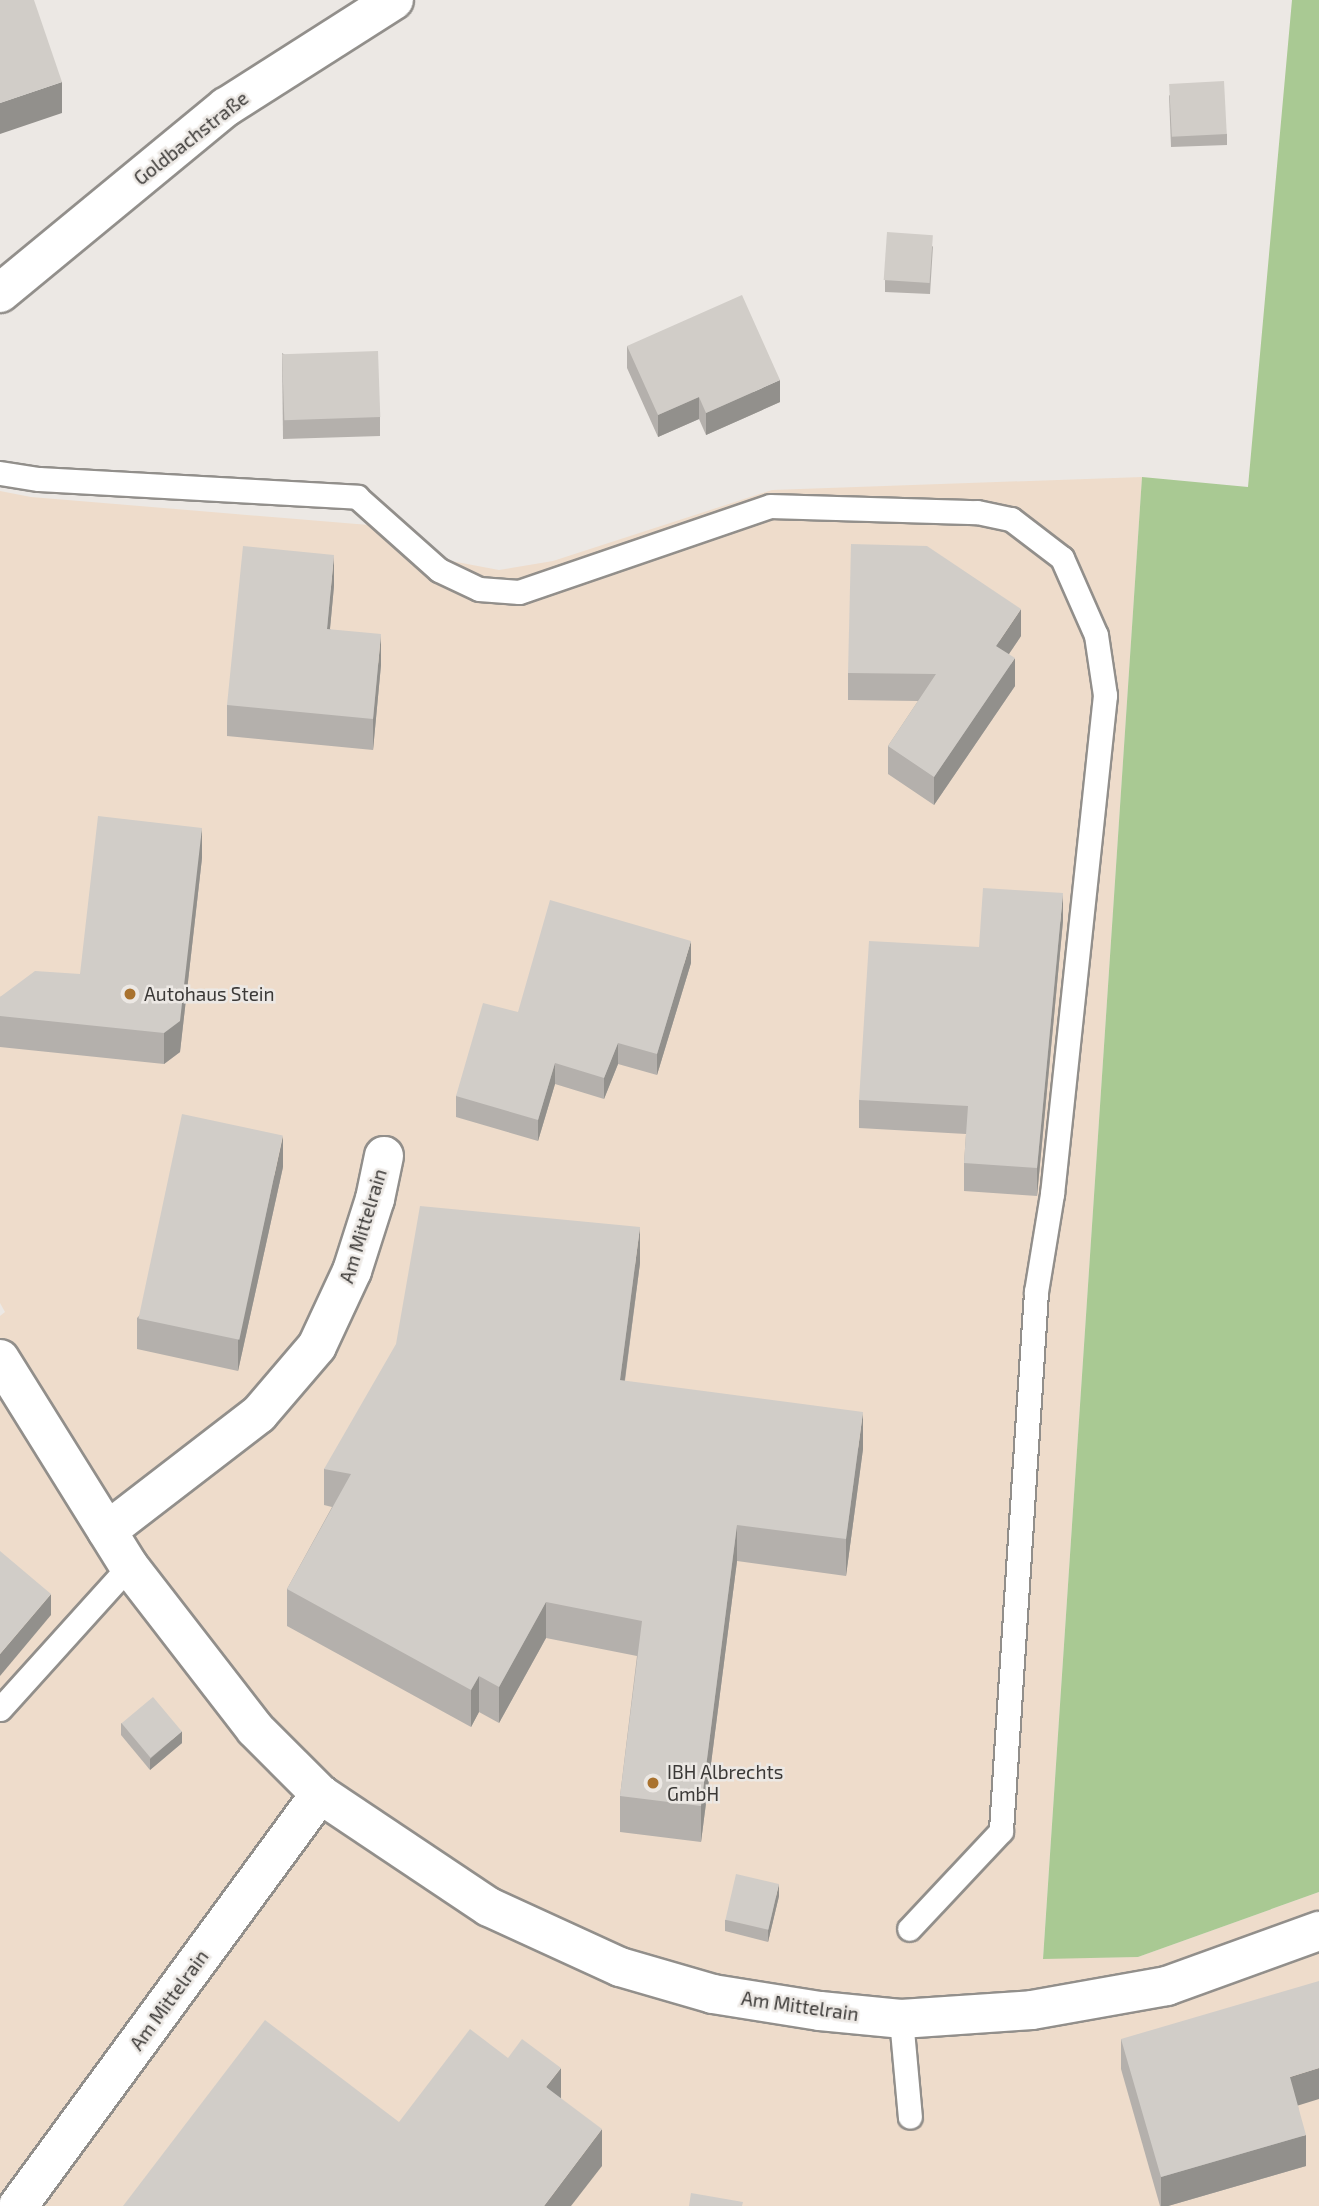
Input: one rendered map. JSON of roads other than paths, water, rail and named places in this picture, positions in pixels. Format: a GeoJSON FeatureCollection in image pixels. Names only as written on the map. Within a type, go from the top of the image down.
{"type":"FeatureCollection","features":[{"type":"Feature","properties":{"kind":"street","name":"Goldbachstraße"},"geometry":{"type":"LineString","coordinates":[[0,293],[226,107],[394,0]]}},
{"type":"Feature","properties":{"kind":"street","name":"Am Mittelrain"},"geometry":{"type":"LineString","coordinates":[[107,1531],[259,1414],[317,1346],[352,1271],[375,1199],[384,1156]]}},
{"type":"Feature","properties":{"kind":"street","name":"Am Mittelrain"},"geometry":{"type":"LineString","coordinates":[[0,1359],[129,1566],[255,1729],[320,1794],[489,1907],[620,1967],[713,1994],[820,2011],[901,2019],[1032,2010],[1167,1986],[1319,1931]]}},
{"type":"Feature","properties":{"kind":"street","name":"Am Mittelrain"},"geometry":{"type":"LineString","coordinates":[[18,2206],[320,1794]]}},
{"type":"Feature","properties":{"kind":"lane"},"geometry":{"type":"LineString","coordinates":[[0,473],[39,479],[357,497],[439,570],[479,589],[519,592],[531,589],[770,506],[977,512],[1011,519],[1062,558],[1096,635],[1105,695],[1055,1167],[1036,1292],[1001,1831],[909,1929]]}},
{"type":"Feature","properties":{"kind":"lane"},"geometry":{"type":"LineString","coordinates":[[0,1709],[129,1566]]}},
{"type":"Feature","properties":{"kind":"lane"},"geometry":{"type":"LineString","coordinates":[[901,2019],[910,2117]]}},
{"type":"Feature","properties":{"kind":"place","name":"Autohaus Stein"},"geometry":{"type":"Point","coordinates":[130,994]}},
{"type":"Feature","properties":{"kind":"place","name":"IBH Albrechts GmbH"},"geometry":{"type":"Point","coordinates":[653,1783]}}]}
